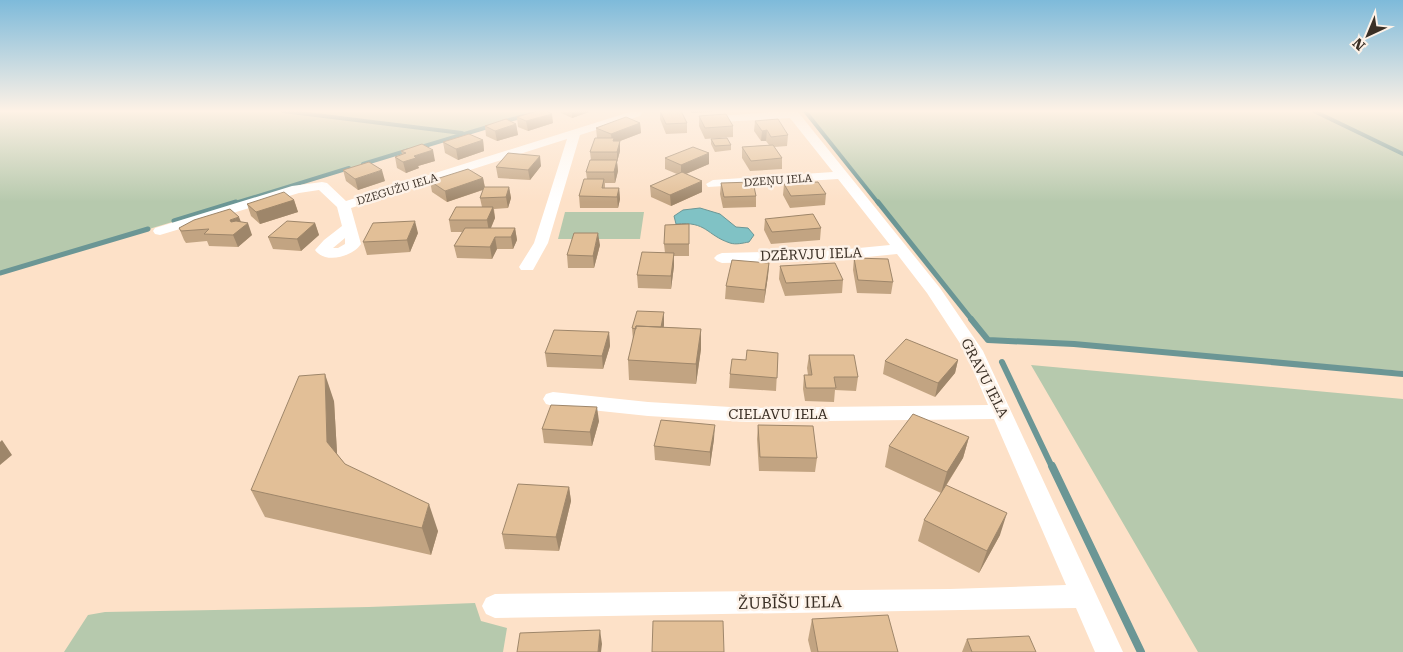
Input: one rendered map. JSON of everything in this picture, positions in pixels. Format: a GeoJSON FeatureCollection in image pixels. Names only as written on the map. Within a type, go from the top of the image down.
{"type":"FeatureCollection","features":[{"type":"Feature","properties":{"kind":"street","name":"DZEGUŽU IELA"},"geometry":{"type":"LineString","coordinates":[[160,231],[297,189],[322,186],[344,206],[548,141]]}},
{"type":"Feature","properties":{"kind":"street"},"geometry":{"type":"LineString","coordinates":[[527,267],[541,243],[572,141]]}},
{"type":"Feature","properties":{"kind":"street","name":"GRAVU IELA"},"geometry":{"type":"LineString","coordinates":[[815,141],[934,291],[974,351],[1109,652]]}},
{"type":"Feature","properties":{"kind":"street","name":"DZEŅU IELA"},"geometry":{"type":"LineString","coordinates":[[714,184],[842,175]]}},
{"type":"Feature","properties":{"kind":"street"},"geometry":{"type":"LineString","coordinates":[[344,206],[349,228]]}},
{"type":"Feature","properties":{"kind":"street","name":"DZĒRVJU IELA"},"geometry":{"type":"LineString","coordinates":[[722,258],[838,255],[900,249]]}},
{"type":"Feature","properties":{"kind":"street","name":"CIELAVU IELA"},"geometry":{"type":"LineString","coordinates":[[553,399],[648,409],[747,415],[1003,412]]}},
{"type":"Feature","properties":{"kind":"street","name":"ŽUBĪŠU IELA"},"geometry":{"type":"LineString","coordinates":[[495,606],[1084,597]]}},
{"type":"Feature","properties":{"kind":"green space"},"geometry":{"type":"Polygon","coordinates":[[[0,141],[439,141],[0,274],[0,141]]]}},
{"type":"Feature","properties":{"kind":"green space"},"geometry":{"type":"Polygon","coordinates":[[[829,141],[1403,141],[1403,371],[1077,344],[988,340],[829,141]]]}},
{"type":"Feature","properties":{"kind":"green space"},"geometry":{"type":"Polygon","coordinates":[[[565,212],[644,212],[640,239],[558,239],[565,212]]]}},
{"type":"Feature","properties":{"kind":"green space"},"geometry":{"type":"Polygon","coordinates":[[[1031,365],[1403,399],[1403,652],[1198,652],[1031,365]]]}},
{"type":"Feature","properties":{"kind":"green space"},"geometry":{"type":"Polygon","coordinates":[[[475,603],[481,621],[507,628],[503,652],[64,652],[88,615],[105,612],[475,603]]]}},
{"type":"Feature","properties":{"kind":"water"},"geometry":{"type":"Polygon","coordinates":[[[700,208],[720,214],[736,227],[748,228],[754,235],[749,242],[732,244],[700,227],[676,224],[674,216],[683,210],[700,208]]]}},
{"type":"Feature","properties":{"kind":"building"},"geometry":{"type":"Polygon","coordinates":[[[445,141],[479,141],[456,149],[443,142],[445,141]]]}},
{"type":"Feature","properties":{"kind":"building"},"geometry":{"type":"Polygon","coordinates":[[[594,141],[620,141],[617,152],[590,152],[594,141]]]}},
{"type":"Feature","properties":{"kind":"building"},"geometry":{"type":"Polygon","coordinates":[[[712,141],[729,141],[731,145],[715,146],[712,141]]]}},
{"type":"Feature","properties":{"kind":"building"},"geometry":{"type":"Polygon","coordinates":[[[422,144],[433,150],[403,162],[395,157],[406,153],[401,151],[422,144]]]}},
{"type":"Feature","properties":{"kind":"building"},"geometry":{"type":"Polygon","coordinates":[[[773,145],[782,158],[751,161],[742,147],[773,145]]]}},
{"type":"Feature","properties":{"kind":"building"},"geometry":{"type":"Polygon","coordinates":[[[693,147],[709,153],[681,165],[665,158],[693,147]]]}},
{"type":"Feature","properties":{"kind":"building"},"geometry":{"type":"Polygon","coordinates":[[[508,153],[540,156],[528,170],[496,167],[508,153]]]}},
{"type":"Feature","properties":{"kind":"building"},"geometry":{"type":"Polygon","coordinates":[[[590,160],[617,160],[614,172],[586,172],[590,160]]]}},
{"type":"Feature","properties":{"kind":"building"},"geometry":{"type":"Polygon","coordinates":[[[369,162],[382,170],[355,179],[343,170],[369,162]]]}},
{"type":"Feature","properties":{"kind":"building"},"geometry":{"type":"Polygon","coordinates":[[[468,169],[483,178],[445,191],[430,181],[468,169]]]}},
{"type":"Feature","properties":{"kind":"building"},"geometry":{"type":"Polygon","coordinates":[[[682,172],[702,181],[670,195],[650,186],[682,172]]]}},
{"type":"Feature","properties":{"kind":"building"},"geometry":{"type":"Polygon","coordinates":[[[584,179],[604,179],[602,188],[619,188],[617,197],[579,196],[584,179]]]}},
{"type":"Feature","properties":{"kind":"building"},"geometry":{"type":"Polygon","coordinates":[[[753,182],[756,196],[724,197],[721,183],[753,182]]]}},
{"type":"Feature","properties":{"kind":"building"},"geometry":{"type":"Polygon","coordinates":[[[818,182],[826,194],[791,196],[784,184],[818,182]]]}},
{"type":"Feature","properties":{"kind":"building"},"geometry":{"type":"Polygon","coordinates":[[[484,187],[509,187],[506,197],[480,198],[484,187]]]}},
{"type":"Feature","properties":{"kind":"building"},"geometry":{"type":"Polygon","coordinates":[[[284,192],[294,200],[256,212],[247,204],[284,192]]]}},
{"type":"Feature","properties":{"kind":"building"},"geometry":{"type":"Polygon","coordinates":[[[456,207],[493,207],[487,220],[449,220],[456,207]]]}},
{"type":"Feature","properties":{"kind":"building"},"geometry":{"type":"Polygon","coordinates":[[[230,209],[239,217],[230,220],[231,222],[248,223],[233,235],[204,234],[209,229],[181,231],[179,228],[194,220],[230,209]]]}},
{"type":"Feature","properties":{"kind":"building"},"geometry":{"type":"Polygon","coordinates":[[[813,214],[821,228],[772,232],[765,219],[813,214]]]}},
{"type":"Feature","properties":{"kind":"building"},"geometry":{"type":"Polygon","coordinates":[[[287,221],[315,223],[297,239],[268,237],[287,221]]]}},
{"type":"Feature","properties":{"kind":"building"},"geometry":{"type":"Polygon","coordinates":[[[415,221],[407,240],[363,242],[373,223],[415,221]]]}},
{"type":"Feature","properties":{"kind":"building"},"geometry":{"type":"Polygon","coordinates":[[[689,224],[689,244],[664,244],[665,225],[689,224]]]}},
{"type":"Feature","properties":{"kind":"building"},"geometry":{"type":"Polygon","coordinates":[[[465,228],[515,228],[511,237],[495,237],[490,247],[454,246],[465,228]]]}},
{"type":"Feature","properties":{"kind":"building"},"geometry":{"type":"Polygon","coordinates":[[[574,233],[598,233],[593,256],[567,255],[574,233]]]}},
{"type":"Feature","properties":{"kind":"building"},"geometry":{"type":"Polygon","coordinates":[[[642,252],[674,253],[671,276],[637,275],[642,252]]]}},
{"type":"Feature","properties":{"kind":"building"},"geometry":{"type":"Polygon","coordinates":[[[854,258],[888,259],[893,282],[858,280],[854,258]]]}},
{"type":"Feature","properties":{"kind":"building"},"geometry":{"type":"Polygon","coordinates":[[[732,260],[769,263],[765,290],[726,286],[732,260]]]}},
{"type":"Feature","properties":{"kind":"building"},"geometry":{"type":"Polygon","coordinates":[[[835,263],[843,280],[786,283],[780,266],[835,263]]]}},
{"type":"Feature","properties":{"kind":"building"},"geometry":{"type":"Polygon","coordinates":[[[637,311],[664,312],[661,327],[636,326],[636,329],[632,328],[637,311]]]}},
{"type":"Feature","properties":{"kind":"building"},"geometry":{"type":"Polygon","coordinates":[[[636,326],[701,329],[696,364],[628,360],[636,326]]]}},
{"type":"Feature","properties":{"kind":"building"},"geometry":{"type":"Polygon","coordinates":[[[554,330],[609,332],[602,356],[545,353],[554,330]]]}},
{"type":"Feature","properties":{"kind":"building"},"geometry":{"type":"Polygon","coordinates":[[[906,339],[958,360],[938,383],[885,361],[906,339]]]}},
{"type":"Feature","properties":{"kind":"building"},"geometry":{"type":"Polygon","coordinates":[[[747,350],[778,353],[777,378],[730,374],[732,359],[746,360],[747,350]]]}},
{"type":"Feature","properties":{"kind":"building"},"geometry":{"type":"Polygon","coordinates":[[[809,355],[854,355],[858,377],[834,377],[836,388],[806,388],[804,375],[812,375],[809,355]]]}},
{"type":"Feature","properties":{"kind":"building"},"geometry":{"type":"Polygon","coordinates":[[[325,374],[327,442],[345,464],[429,504],[422,528],[251,490],[299,376],[325,374]]]}},
{"type":"Feature","properties":{"kind":"building"},"geometry":{"type":"Polygon","coordinates":[[[551,405],[597,407],[590,432],[542,429],[551,405]]]}},
{"type":"Feature","properties":{"kind":"building"},"geometry":{"type":"Polygon","coordinates":[[[913,414],[969,437],[947,472],[889,446],[913,414]]]}},
{"type":"Feature","properties":{"kind":"building"},"geometry":{"type":"Polygon","coordinates":[[[661,420],[715,425],[710,452],[654,446],[661,420]]]}},
{"type":"Feature","properties":{"kind":"building"},"geometry":{"type":"Polygon","coordinates":[[[758,425],[813,426],[817,458],[760,457],[758,425]]]}},
{"type":"Feature","properties":{"kind":"building"},"geometry":{"type":"Polygon","coordinates":[[[518,484],[569,487],[556,537],[502,534],[518,484]]]}},
{"type":"Feature","properties":{"kind":"building"},"geometry":{"type":"Polygon","coordinates":[[[946,485],[1007,513],[987,551],[924,520],[946,485]]]}},
{"type":"Feature","properties":{"kind":"building"},"geometry":{"type":"Polygon","coordinates":[[[888,615],[898,652],[818,652],[812,619],[888,615]]]}},
{"type":"Feature","properties":{"kind":"building"},"geometry":{"type":"Polygon","coordinates":[[[653,621],[723,621],[724,652],[652,652],[653,621]]]}},
{"type":"Feature","properties":{"kind":"building"},"geometry":{"type":"Polygon","coordinates":[[[600,630],[598,652],[517,652],[520,633],[600,630]]]}},
{"type":"Feature","properties":{"kind":"building"},"geometry":{"type":"Polygon","coordinates":[[[1029,636],[1036,652],[972,652],[967,639],[1029,636]]]}},
{"type":"Feature","properties":{"kind":"waterway"},"geometry":{"type":"LineString","coordinates":[[418,148],[440,141]]}},
{"type":"Feature","properties":{"kind":"waterway"},"geometry":{"type":"LineString","coordinates":[[829,141],[879,204]]}},
{"type":"Feature","properties":{"kind":"waterway"},"geometry":{"type":"LineString","coordinates":[[1377,141],[1403,154]]}},
{"type":"Feature","properties":{"kind":"waterway"},"geometry":{"type":"LineString","coordinates":[[363,164],[409,150]]}},
{"type":"Feature","properties":{"kind":"waterway"},"geometry":{"type":"LineString","coordinates":[[232,204],[349,168]]}},
{"type":"Feature","properties":{"kind":"waterway"},"geometry":{"type":"LineString","coordinates":[[174,221],[236,202]]}},
{"type":"Feature","properties":{"kind":"waterway"},"geometry":{"type":"LineString","coordinates":[[878,202],[972,320]]}},
{"type":"Feature","properties":{"kind":"waterway"},"geometry":{"type":"LineString","coordinates":[[0,273],[148,229]]}},
{"type":"Feature","properties":{"kind":"waterway"},"geometry":{"type":"LineString","coordinates":[[971,319],[988,340],[1074,344],[1403,374]]}},
{"type":"Feature","properties":{"kind":"waterway"},"geometry":{"type":"LineString","coordinates":[[1002,362],[1052,467]]}},
{"type":"Feature","properties":{"kind":"waterway"},"geometry":{"type":"LineString","coordinates":[[1052,466],[1141,652]]}}]}
